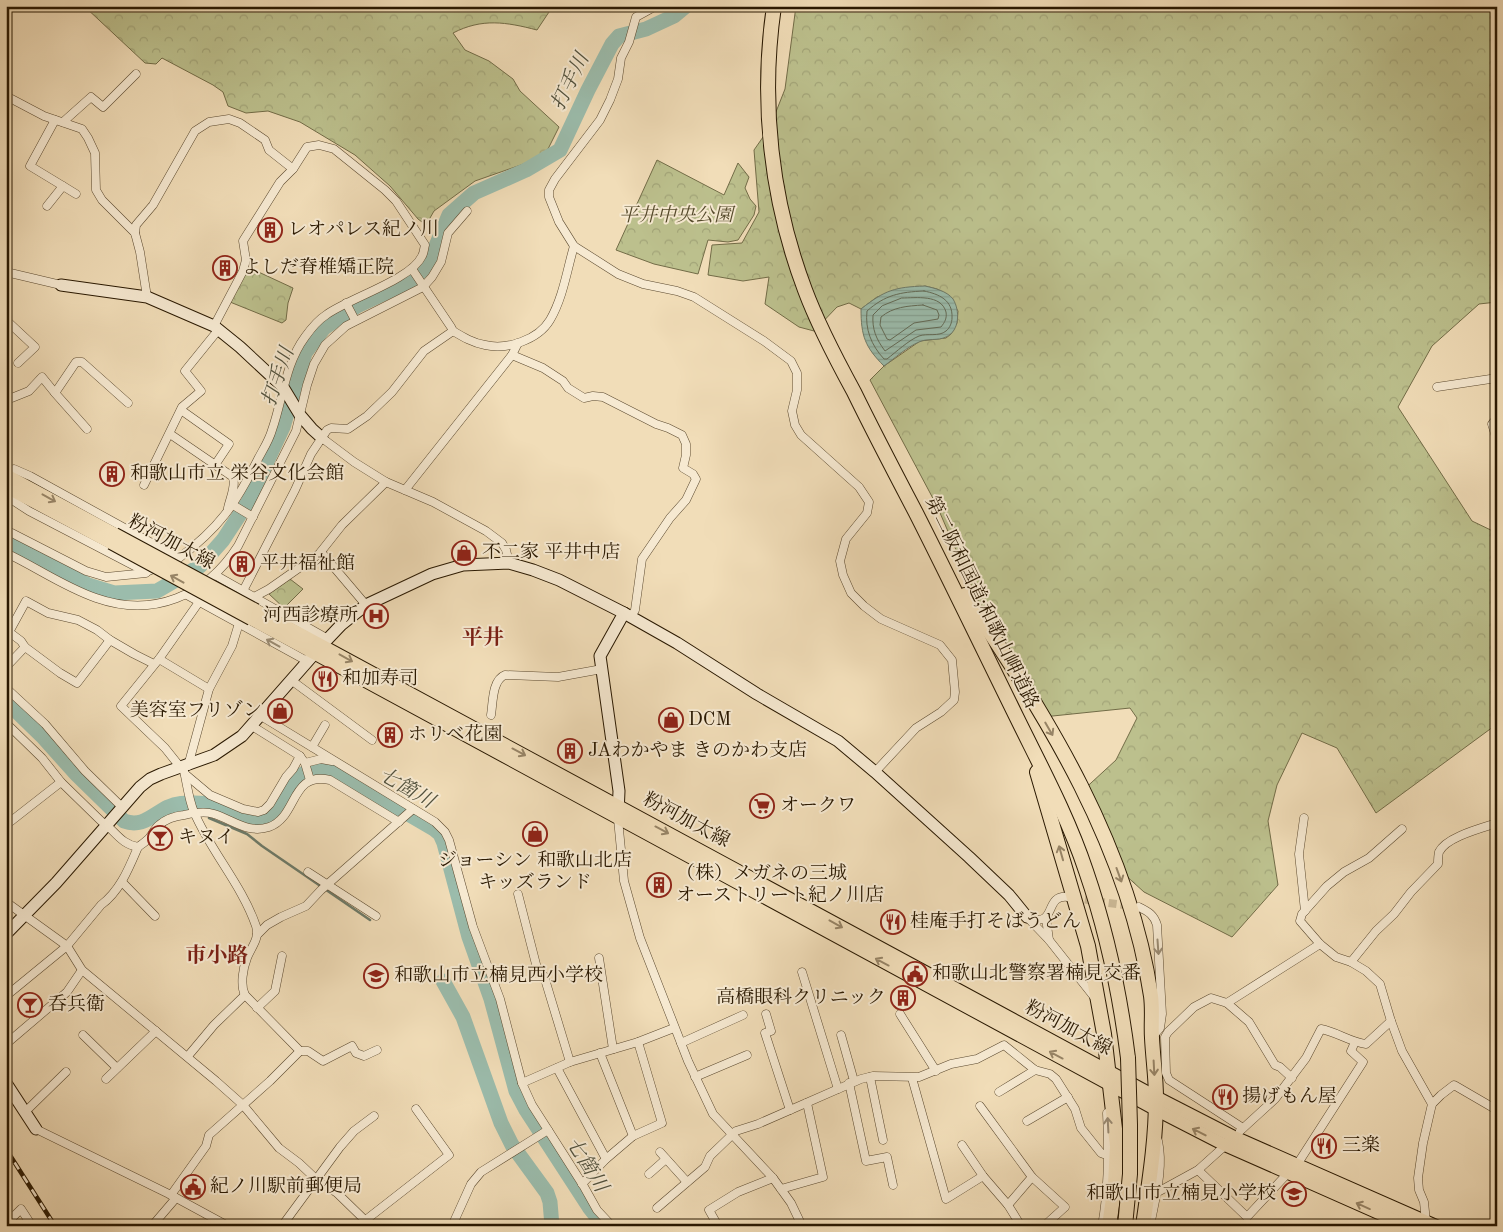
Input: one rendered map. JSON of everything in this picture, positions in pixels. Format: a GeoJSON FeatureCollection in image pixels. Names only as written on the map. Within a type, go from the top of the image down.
{"type":"FeatureCollection","features":[{"type":"Feature","properties":{"kind":"highway","name":"第二阪和国道;和歌山岬道路"},"geometry":{"type":"LineString","coordinates":[[774,6],[769,40],[770,141],[778,193],[789,243],[806,292],[831,348],[938,556],[1054,792],[1074,836],[1102,920],[1114,971],[1128,1058],[1130,1174],[1125,1226]]}},
{"type":"Feature","properties":{"kind":"highway"},"geometry":{"type":"LineString","coordinates":[[938,556],[1011,662],[1062,751],[1105,835],[1134,916],[1151,998],[1156,1103],[1155,1128],[1143,1226]]}},
{"type":"Feature","properties":{"kind":"highway"},"geometry":{"type":"LineString","coordinates":[[1016,716],[1037,773],[1088,946],[1110,1079],[1118,1146],[1109,1226]]}},
{"type":"Feature","properties":{"kind":"main road","name":"粉河加太線"},"geometry":{"type":"LineString","coordinates":[[6,473],[249,618],[318,650],[1110,1079],[1156,1103],[1234,1137],[1291,1169],[1408,1226]]}},
{"type":"Feature","properties":{"kind":"main road","name":"粉河加太線"},"geometry":{"type":"LineString","coordinates":[[6,487],[113,538]]}},
{"type":"Feature","properties":{"kind":"main road","name":"粉河加太線"},"geometry":{"type":"LineString","coordinates":[[1291,1169],[1429,1224]]}},
{"type":"Feature","properties":{"kind":"street"},"geometry":{"type":"LineString","coordinates":[[656,6],[636,17],[629,42],[621,58],[618,79],[610,100],[600,120],[549,190],[549,198],[556,216],[574,246],[618,274],[643,284],[677,291],[694,298],[764,340],[791,362],[796,373],[797,390],[792,411],[795,425],[801,435],[859,487],[869,502],[867,513],[846,539],[841,555],[840,561],[843,575],[851,593],[881,619],[940,645],[952,660],[956,692],[954,700],[941,712],[916,728],[876,772]]}},
{"type":"Feature","properties":{"kind":"street"},"geometry":{"type":"LineString","coordinates":[[76,194],[30,166],[59,121],[91,97],[103,107],[136,74]]}},
{"type":"Feature","properties":{"kind":"street"},"geometry":{"type":"LineString","coordinates":[[6,96],[44,116],[82,129],[94,153],[96,190],[102,200],[135,234]]}},
{"type":"Feature","properties":{"kind":"street"},"geometry":{"type":"LineString","coordinates":[[147,297],[140,252],[135,234],[136,225],[154,205],[195,131],[209,122],[229,119],[240,123],[265,140],[269,150],[293,169]]}},
{"type":"Feature","properties":{"kind":"street"},"geometry":{"type":"LineString","coordinates":[[6,530],[86,571],[106,577],[146,572],[179,558],[202,541],[235,506],[272,432],[295,354],[305,337],[325,315],[412,270],[422,256],[425,245],[396,201],[385,190],[334,150],[319,145],[307,147],[293,169],[280,182],[243,242],[246,260],[243,270],[216,327],[185,371],[201,392],[182,407],[144,485]]}},
{"type":"Feature","properties":{"kind":"street"},"geometry":{"type":"LineString","coordinates":[[47,206],[63,186]]}},
{"type":"Feature","properties":{"kind":"street"},"geometry":{"type":"LineString","coordinates":[[6,553],[78,590],[114,603],[152,605],[168,602],[187,595],[215,575],[235,551],[251,516],[296,431],[299,413],[314,364],[325,345],[354,318],[409,295],[432,277],[441,262],[448,233],[467,211]]}},
{"type":"Feature","properties":{"kind":"street"},"geometry":{"type":"LineString","coordinates":[[412,270],[453,331],[470,341],[486,346],[518,343],[532,337],[549,322],[556,308],[574,246]]}},
{"type":"Feature","properties":{"kind":"street"},"geometry":{"type":"LineString","coordinates":[[6,272],[61,285],[147,297],[216,327],[285,390],[299,413],[322,438],[354,462],[386,482],[433,502],[486,531],[502,544],[506,550],[509,563]]}},
{"type":"Feature","properties":{"kind":"street"},"geometry":{"type":"LineString","coordinates":[[346,304],[354,318]]}},
{"type":"Feature","properties":{"kind":"street"},"geometry":{"type":"LineString","coordinates":[[6,320],[35,347],[18,363]]}},
{"type":"Feature","properties":{"kind":"street"},"geometry":{"type":"LineString","coordinates":[[258,935],[246,902],[194,811],[184,769],[209,689],[249,618],[249,594],[311,454],[331,428],[348,429],[367,416],[392,392],[424,351],[453,331]]}},
{"type":"Feature","properties":{"kind":"street"},"geometry":{"type":"LineString","coordinates":[[405,490],[512,355],[518,343]]}},
{"type":"Feature","properties":{"kind":"street"},"geometry":{"type":"LineString","coordinates":[[512,355],[543,368],[584,398],[594,396],[603,398],[682,435],[685,440],[686,455],[684,468],[693,474],[696,479],[686,500],[670,518],[642,559],[635,610],[627,615],[600,656],[620,791],[618,812],[624,881],[640,938],[674,1028],[713,1114],[782,1189],[802,1226]]}},
{"type":"Feature","properties":{"kind":"street"},"geometry":{"type":"LineString","coordinates":[[55,392],[76,362],[82,362],[128,403]]}},
{"type":"Feature","properties":{"kind":"street"},"geometry":{"type":"LineString","coordinates":[[6,396],[9,399],[29,391],[42,377],[87,429]]}},
{"type":"Feature","properties":{"kind":"street"},"geometry":{"type":"LineString","coordinates":[[1437,388],[1497,378]]}},
{"type":"Feature","properties":{"kind":"street"},"geometry":{"type":"LineString","coordinates":[[181,410],[229,444],[215,465]]}},
{"type":"Feature","properties":{"kind":"street"},"geometry":{"type":"LineString","coordinates":[[1497,418],[1492,424],[1497,440]]}},
{"type":"Feature","properties":{"kind":"street"},"geometry":{"type":"LineString","coordinates":[[170,434],[233,477],[228,512]]}},
{"type":"Feature","properties":{"kind":"street"},"geometry":{"type":"LineString","coordinates":[[6,473],[14,469],[30,476],[179,558]]}},
{"type":"Feature","properties":{"kind":"street"},"geometry":{"type":"LineString","coordinates":[[249,594],[269,589],[321,552],[342,525],[386,482]]}},
{"type":"Feature","properties":{"kind":"street"},"geometry":{"type":"LineString","coordinates":[[6,496],[30,511],[146,572]]}},
{"type":"Feature","properties":{"kind":"street"},"geometry":{"type":"LineString","coordinates":[[235,506],[251,516]]}},
{"type":"Feature","properties":{"kind":"street"},"geometry":{"type":"LineString","coordinates":[[321,552],[366,605]]}},
{"type":"Feature","properties":{"kind":"street"},"geometry":{"type":"LineString","coordinates":[[6,934],[110,823],[140,787],[150,779],[184,769],[228,746],[252,726],[318,650],[346,621],[366,605],[432,574],[463,565],[509,563],[559,580],[627,615],[677,643],[757,694],[838,741],[876,772],[1009,895],[1049,940],[1098,1002]]}},
{"type":"Feature","properties":{"kind":"street"},"geometry":{"type":"LineString","coordinates":[[215,575],[249,594],[318,650]]}},
{"type":"Feature","properties":{"kind":"street"},"geometry":{"type":"LineString","coordinates":[[187,595],[199,602],[249,618]]}},
{"type":"Feature","properties":{"kind":"street"},"geometry":{"type":"LineString","coordinates":[[110,640],[77,683],[25,648],[20,641],[8,632],[26,601],[48,613],[78,620],[134,654],[157,661],[209,689]]}},
{"type":"Feature","properties":{"kind":"street"},"geometry":{"type":"LineString","coordinates":[[199,602],[157,661],[121,706],[210,795],[243,809],[258,812],[264,810],[270,804],[286,777],[304,761],[321,759],[337,762]]}},
{"type":"Feature","properties":{"kind":"street"},"geometry":{"type":"LineString","coordinates":[[6,667],[25,648]]}},
{"type":"Feature","properties":{"kind":"street"},"geometry":{"type":"LineString","coordinates":[[490,715],[496,683],[500,677],[505,675],[558,677],[602,669]]}},
{"type":"Feature","properties":{"kind":"street"},"geometry":{"type":"LineString","coordinates":[[291,680],[372,740]]}},
{"type":"Feature","properties":{"kind":"street"},"geometry":{"type":"LineString","coordinates":[[6,688],[45,724],[85,771],[122,809]]}},
{"type":"Feature","properties":{"kind":"street"},"geometry":{"type":"LineString","coordinates":[[261,716],[412,810],[432,820],[445,832],[449,840],[473,926],[500,999],[522,1083],[544,1132],[582,1184],[596,1210],[612,1226]]}},
{"type":"Feature","properties":{"kind":"street"},"geometry":{"type":"LineString","coordinates":[[6,723],[42,758],[61,782],[101,821],[110,823]]}},
{"type":"Feature","properties":{"kind":"street"},"geometry":{"type":"LineString","coordinates":[[252,726],[304,761],[310,778]]}},
{"type":"Feature","properties":{"kind":"street"},"geometry":{"type":"LineString","coordinates":[[312,747],[325,726]]}},
{"type":"Feature","properties":{"kind":"street"},"geometry":{"type":"LineString","coordinates":[[6,996],[67,946],[122,882],[138,847],[149,838],[158,825],[173,817],[194,811],[214,814],[249,828],[268,827],[277,823],[283,817],[298,791],[310,778],[318,778],[330,780],[402,820]]}},
{"type":"Feature","properties":{"kind":"street"},"geometry":{"type":"LineString","coordinates":[[6,825],[61,782]]}},
{"type":"Feature","properties":{"kind":"street"},"geometry":{"type":"LineString","coordinates":[[377,1050],[364,1056],[356,1053],[352,1046],[323,1061],[308,1052],[300,1051],[245,995],[243,991],[243,974],[246,959],[258,935],[267,925],[306,906],[412,810]]}},
{"type":"Feature","properties":{"kind":"street"},"geometry":{"type":"LineString","coordinates":[[1304,818],[1299,854],[1305,911]]}},
{"type":"Feature","properties":{"kind":"street"},"geometry":{"type":"LineString","coordinates":[[110,823],[116,836],[130,846],[138,847]]}},
{"type":"Feature","properties":{"kind":"street"},"geometry":{"type":"LineString","coordinates":[[1351,962],[1376,931],[1394,914],[1411,892],[1438,864],[1438,853],[1450,840],[1497,823]]}},
{"type":"Feature","properties":{"kind":"street"},"geometry":{"type":"LineString","coordinates":[[1402,828],[1369,858],[1332,881],[1302,914],[1300,921],[1320,944],[1336,957],[1351,962],[1366,971],[1380,984],[1402,1052],[1432,1104]]}},
{"type":"Feature","properties":{"kind":"street"},"geometry":{"type":"LineString","coordinates":[[308,872],[325,887],[376,916]]}},
{"type":"Feature","properties":{"kind":"street"},"geometry":{"type":"LineString","coordinates":[[122,882],[155,916]]}},
{"type":"Feature","properties":{"kind":"street"},"geometry":{"type":"LineString","coordinates":[[518,894],[538,972],[544,976],[570,1062]]}},
{"type":"Feature","properties":{"kind":"street"},"geometry":{"type":"LineString","coordinates":[[1049,940],[1046,918],[1051,907],[1058,899],[1063,896],[1068,897]]}},
{"type":"Feature","properties":{"kind":"street"},"geometry":{"type":"LineString","coordinates":[[6,902],[67,946],[82,970],[188,1056],[243,1105],[279,1148],[337,1194],[361,1223],[371,1226]]}},
{"type":"Feature","properties":{"kind":"street"},"geometry":{"type":"LineString","coordinates":[[1139,907],[1149,912],[1155,918],[1157,925],[1162,1014],[1160,1028],[1152,1038]]}},
{"type":"Feature","properties":{"kind":"street"},"geometry":{"type":"LineString","coordinates":[[1027,917],[1038,920],[1046,918]]}},
{"type":"Feature","properties":{"kind":"street"},"geometry":{"type":"LineString","coordinates":[[1228,1004],[1320,944]]}},
{"type":"Feature","properties":{"kind":"street"},"geometry":{"type":"LineString","coordinates":[[257,1008],[275,991],[282,956]]}},
{"type":"Feature","properties":{"kind":"street"},"geometry":{"type":"LineString","coordinates":[[599,958],[613,1049]]}},
{"type":"Feature","properties":{"kind":"street"},"geometry":{"type":"LineString","coordinates":[[6,1044],[67,992],[82,970]]}},
{"type":"Feature","properties":{"kind":"street"},"geometry":{"type":"LineString","coordinates":[[802,972],[838,1089]]}},
{"type":"Feature","properties":{"kind":"street"},"geometry":{"type":"LineString","coordinates":[[188,1056],[214,1024],[245,995]]}},
{"type":"Feature","properties":{"kind":"street"},"geometry":{"type":"LineString","coordinates":[[1234,1137],[1169,1080],[1166,1073],[1165,1037],[1168,1032],[1194,1007],[1211,998],[1228,1004],[1249,1022],[1275,1065],[1292,1078]]}},
{"type":"Feature","properties":{"kind":"street"},"geometry":{"type":"LineString","coordinates":[[766,1014],[771,1031],[765,1033],[790,1110]]}},
{"type":"Feature","properties":{"kind":"street"},"geometry":{"type":"LineString","coordinates":[[900,1014],[936,1071]]}},
{"type":"Feature","properties":{"kind":"street"},"geometry":{"type":"LineString","coordinates":[[1162,1014],[1178,1023]]}},
{"type":"Feature","properties":{"kind":"street"},"geometry":{"type":"LineString","coordinates":[[681,1043],[743,1015]]}},
{"type":"Feature","properties":{"kind":"street"},"geometry":{"type":"LineString","coordinates":[[1156,1193],[1198,1170],[1275,1099],[1306,1058],[1321,1029],[1328,1030],[1355,1042],[1366,1044],[1391,1021]]}},
{"type":"Feature","properties":{"kind":"street"},"geometry":{"type":"LineString","coordinates":[[522,1083],[570,1062],[638,1042],[674,1028]]}},
{"type":"Feature","properties":{"kind":"street"},"geometry":{"type":"LineString","coordinates":[[106,1079],[156,1031]]}},
{"type":"Feature","properties":{"kind":"street"},"geometry":{"type":"LineString","coordinates":[[84,1035],[118,1068]]}},
{"type":"Feature","properties":{"kind":"street"},"geometry":{"type":"LineString","coordinates":[[841,1035],[866,1161],[886,1157],[893,1185]]}},
{"type":"Feature","properties":{"kind":"street"},"geometry":{"type":"LineString","coordinates":[[582,1184],[606,1159],[633,1136],[662,1123],[638,1042]]}},
{"type":"Feature","properties":{"kind":"street"},"geometry":{"type":"LineString","coordinates":[[1198,1170],[1247,1217],[1300,1160],[1363,1062],[1351,1051],[1355,1042]]}},
{"type":"Feature","properties":{"kind":"street"},"geometry":{"type":"LineString","coordinates":[[657,1208],[704,1167],[710,1156],[736,1131],[758,1124],[851,1082],[870,1076],[912,1078],[926,1076],[951,1064],[977,1059],[1004,1046],[1035,1070],[1050,1074],[1075,1109],[1081,1128],[1101,1153],[1109,1156]]}},
{"type":"Feature","properties":{"kind":"street"},"geometry":{"type":"LineString","coordinates":[[152,1226],[206,1146],[209,1135],[300,1051]]}},
{"type":"Feature","properties":{"kind":"street"},"geometry":{"type":"LineString","coordinates":[[600,1053],[633,1136]]}},
{"type":"Feature","properties":{"kind":"street"},"geometry":{"type":"LineString","coordinates":[[695,1077],[747,1055]]}},
{"type":"Feature","properties":{"kind":"street"},"geometry":{"type":"LineString","coordinates":[[557,1068],[606,1159]]}},
{"type":"Feature","properties":{"kind":"street"},"geometry":{"type":"LineString","coordinates":[[999,1092],[1035,1070]]}},
{"type":"Feature","properties":{"kind":"street"},"geometry":{"type":"LineString","coordinates":[[25,1112],[66,1072]]}},
{"type":"Feature","properties":{"kind":"street"},"geometry":{"type":"LineString","coordinates":[[870,1076],[883,1140]]}},
{"type":"Feature","properties":{"kind":"street"},"geometry":{"type":"LineString","coordinates":[[912,1078],[946,1199],[983,1176]]}},
{"type":"Feature","properties":{"kind":"street"},"geometry":{"type":"LineString","coordinates":[[1102,1226],[1108,1180],[1109,1156],[1106,1099],[1110,1079]]}},
{"type":"Feature","properties":{"kind":"street"},"geometry":{"type":"LineString","coordinates":[[6,1083],[36,1129],[173,1196],[228,1226]]}},
{"type":"Feature","properties":{"kind":"street"},"geometry":{"type":"LineString","coordinates":[[1429,1224],[1418,1178],[1423,1143],[1432,1104],[1454,1085],[1497,1110]]}},
{"type":"Feature","properties":{"kind":"street"},"geometry":{"type":"LineString","coordinates":[[1027,1122],[1068,1097]]}},
{"type":"Feature","properties":{"kind":"street"},"geometry":{"type":"LineString","coordinates":[[782,1189],[823,1177],[807,1103]]}},
{"type":"Feature","properties":{"kind":"street"},"geometry":{"type":"LineString","coordinates":[[980,1106],[1032,1177],[1065,1208],[1044,1226]]}},
{"type":"Feature","properties":{"kind":"street"},"geometry":{"type":"LineString","coordinates":[[361,1223],[449,1155],[416,1109]]}},
{"type":"Feature","properties":{"kind":"street"},"geometry":{"type":"LineString","coordinates":[[282,1226],[317,1180],[327,1163],[349,1136],[374,1116]]}},
{"type":"Feature","properties":{"kind":"street"},"geometry":{"type":"LineString","coordinates":[[1150,1226],[1160,1153],[1155,1128]]}},
{"type":"Feature","properties":{"kind":"street"},"geometry":{"type":"LineString","coordinates":[[452,1226],[471,1184],[482,1172],[544,1132]]}},
{"type":"Feature","properties":{"kind":"street"},"geometry":{"type":"LineString","coordinates":[[962,1145],[983,1176],[1008,1205],[1021,1226]]}},
{"type":"Feature","properties":{"kind":"street"},"geometry":{"type":"LineString","coordinates":[[660,1152],[687,1182]]}},
{"type":"Feature","properties":{"kind":"street"},"geometry":{"type":"LineString","coordinates":[[649,1174],[666,1159]]}},
{"type":"Feature","properties":{"kind":"street"},"geometry":{"type":"LineString","coordinates":[[1008,1205],[1032,1177]]}},
{"type":"Feature","properties":{"kind":"street"},"geometry":{"type":"LineString","coordinates":[[718,1226],[709,1210],[738,1192],[773,1178]]}},
{"type":"Feature","properties":{"kind":"street"},"geometry":{"type":"LineString","coordinates":[[6,1224],[21,1209],[32,1226]]}},
{"type":"Feature","properties":{"kind":"green space"},"geometry":{"type":"Polygon","coordinates":[[[84,6],[553,6],[537,30],[504,23],[484,23],[453,33],[465,50],[489,61],[513,79],[520,91],[559,127],[548,149],[535,160],[475,181],[434,211],[426,225],[418,219],[390,186],[355,155],[300,122],[268,111],[246,113],[228,106],[223,92],[162,58],[156,64],[145,63],[84,6]]]}},
{"type":"Feature","properties":{"kind":"green space"},"geometry":{"type":"Polygon","coordinates":[[[796,6],[1497,6],[1497,302],[1479,304],[1432,346],[1398,407],[1472,521],[1497,533],[1497,724],[1376,813],[1337,748],[1302,733],[1277,785],[1268,821],[1278,885],[1232,937],[1144,892],[1112,863],[1079,794],[1116,760],[1137,718],[1130,708],[1043,717],[989,626],[937,506],[870,380],[884,366],[920,341],[946,338],[951,334],[957,323],[958,311],[948,295],[937,289],[925,286],[877,297],[861,309],[849,303],[837,307],[814,331],[799,327],[765,304],[769,277],[743,281],[708,275],[712,245],[742,243],[759,212],[754,150],[770,127],[785,89],[796,6]]]}},
{"type":"Feature","properties":{"kind":"green space","name":"平井中央公園"},"geometry":{"type":"Polygon","coordinates":[[[657,160],[724,195],[738,163],[749,177],[745,188],[756,206],[754,215],[738,240],[728,242],[708,240],[698,274],[654,264],[616,250],[657,160]]]}},
{"type":"Feature","properties":{"kind":"green space"},"geometry":{"type":"Polygon","coordinates":[[[252,269],[293,288],[288,303],[286,320],[282,323],[230,302],[246,270],[252,269]]]}},
{"type":"Feature","properties":{"kind":"green space"},"geometry":{"type":"Polygon","coordinates":[[[290,579],[303,589],[284,608],[269,594],[290,579]]]}},
{"type":"Feature","properties":{"kind":"water"},"geometry":{"type":"Polygon","coordinates":[[[925,286],[944,292],[953,299],[958,314],[954,330],[946,337],[925,340],[915,344],[884,366],[872,353],[865,341],[861,309],[891,291],[906,287],[925,286]]]}},
{"type":"Feature","properties":{"kind":"waterway","name":"打手川"},"geometry":{"type":"LineString","coordinates":[[6,542],[88,585],[114,593],[157,591],[200,566],[223,540],[248,502],[283,427],[305,353],[324,328],[357,306],[411,281],[428,265],[449,215],[474,193],[526,170],[560,150],[612,44],[619,36],[646,29],[674,16],[686,6]]}},
{"type":"Feature","properties":{"kind":"waterway","name":"七箇川"},"geometry":{"type":"LineString","coordinates":[[6,701],[42,736],[77,775],[124,821],[130,823],[147,820],[171,806],[191,803],[211,804],[246,820],[260,821],[274,812],[298,778],[311,770],[319,769],[338,773],[440,834],[469,937],[491,999],[516,1091],[526,1110],[589,1207],[604,1226]]}},
{"type":"Feature","properties":{"kind":"waterway","name":"七箇川"},"geometry":{"type":"LineString","coordinates":[[201,803],[203,809]]}},
{"type":"Feature","properties":{"kind":"waterway"},"geometry":{"type":"LineString","coordinates":[[209,818],[247,834],[370,920]]}},
{"type":"Feature","properties":{"kind":"waterway"},"geometry":{"type":"LineString","coordinates":[[443,981],[463,1017],[501,1123],[512,1145],[547,1193],[550,1202],[552,1226]]}},
{"type":"Feature","properties":{"kind":"tunnel"},"geometry":{"type":"LineString","coordinates":[[1073,898],[1131,906]]}},
{"type":"Feature","properties":{"kind":"railway"},"geometry":{"type":"LineString","coordinates":[[6,1149],[55,1226]]}},
{"type":"Feature","properties":{"kind":"place","name":"レオパレス紀ノ川"},"geometry":{"type":"Point","coordinates":[270,230]}},
{"type":"Feature","properties":{"kind":"place","name":"よしだ脊椎矯正院"},"geometry":{"type":"Point","coordinates":[225,268]}},
{"type":"Feature","properties":{"kind":"place","name":"和歌山市立 栄谷文化会館"},"geometry":{"type":"Point","coordinates":[112,474]}},
{"type":"Feature","properties":{"kind":"place","name":"不二家 平井中店"},"geometry":{"type":"Point","coordinates":[464,553]}},
{"type":"Feature","properties":{"kind":"place","name":"平井福祉館"},"geometry":{"type":"Point","coordinates":[242,564]}},
{"type":"Feature","properties":{"kind":"place","name":"河西診療所"},"geometry":{"type":"Point","coordinates":[376,616]}},
{"type":"Feature","properties":{"kind":"place","name":"和加寿司"},"geometry":{"type":"Point","coordinates":[325,679]}},
{"type":"Feature","properties":{"kind":"place","name":"美容室フリゾン"},"geometry":{"type":"Point","coordinates":[280,711]}},
{"type":"Feature","properties":{"kind":"place","name":"DCM"},"geometry":{"type":"Point","coordinates":[671,720]}},
{"type":"Feature","properties":{"kind":"place","name":"ホリベ花園"},"geometry":{"type":"Point","coordinates":[390,735]}},
{"type":"Feature","properties":{"kind":"place","name":"JAわかやま きのかわ支店"},"geometry":{"type":"Point","coordinates":[570,751]}},
{"type":"Feature","properties":{"kind":"place","name":"オークワ"},"geometry":{"type":"Point","coordinates":[762,806]}},
{"type":"Feature","properties":{"kind":"place","name":"ジョーシン 和歌山北店 キッズランド"},"geometry":{"type":"Point","coordinates":[535,834]}},
{"type":"Feature","properties":{"kind":"place","name":"キヌイ"},"geometry":{"type":"Point","coordinates":[160,838]}},
{"type":"Feature","properties":{"kind":"place","name":"（株）メガネの三城 オーストリート紀ノ川店"},"geometry":{"type":"Point","coordinates":[659,885]}},
{"type":"Feature","properties":{"kind":"place","name":"桂庵手打そばうどん"},"geometry":{"type":"Point","coordinates":[893,922]}},
{"type":"Feature","properties":{"kind":"place","name":"和歌山北警察署楠見交番"},"geometry":{"type":"Point","coordinates":[915,974]}},
{"type":"Feature","properties":{"kind":"place","name":"和歌山市立楠見西小学校"},"geometry":{"type":"Point","coordinates":[376,976]}},
{"type":"Feature","properties":{"kind":"place","name":"高橋眼科クリニック"},"geometry":{"type":"Point","coordinates":[903,998]}},
{"type":"Feature","properties":{"kind":"place","name":"呑兵衛"},"geometry":{"type":"Point","coordinates":[30,1005]}},
{"type":"Feature","properties":{"kind":"place","name":"揚げもん屋"},"geometry":{"type":"Point","coordinates":[1225,1097]}},
{"type":"Feature","properties":{"kind":"place","name":"三楽"},"geometry":{"type":"Point","coordinates":[1324,1146]}},
{"type":"Feature","properties":{"kind":"place","name":"紀ノ川駅前郵便局"},"geometry":{"type":"Point","coordinates":[193,1187]}},
{"type":"Feature","properties":{"kind":"place","name":"和歌山市立楠見小学校"},"geometry":{"type":"Point","coordinates":[1294,1194]}},
{"type":"Feature","properties":{"kind":"district","name":"平井"},"geometry":{"type":"Point","coordinates":[483,638]}},
{"type":"Feature","properties":{"kind":"district","name":"市小路"},"geometry":{"type":"Point","coordinates":[217,956]}}]}
